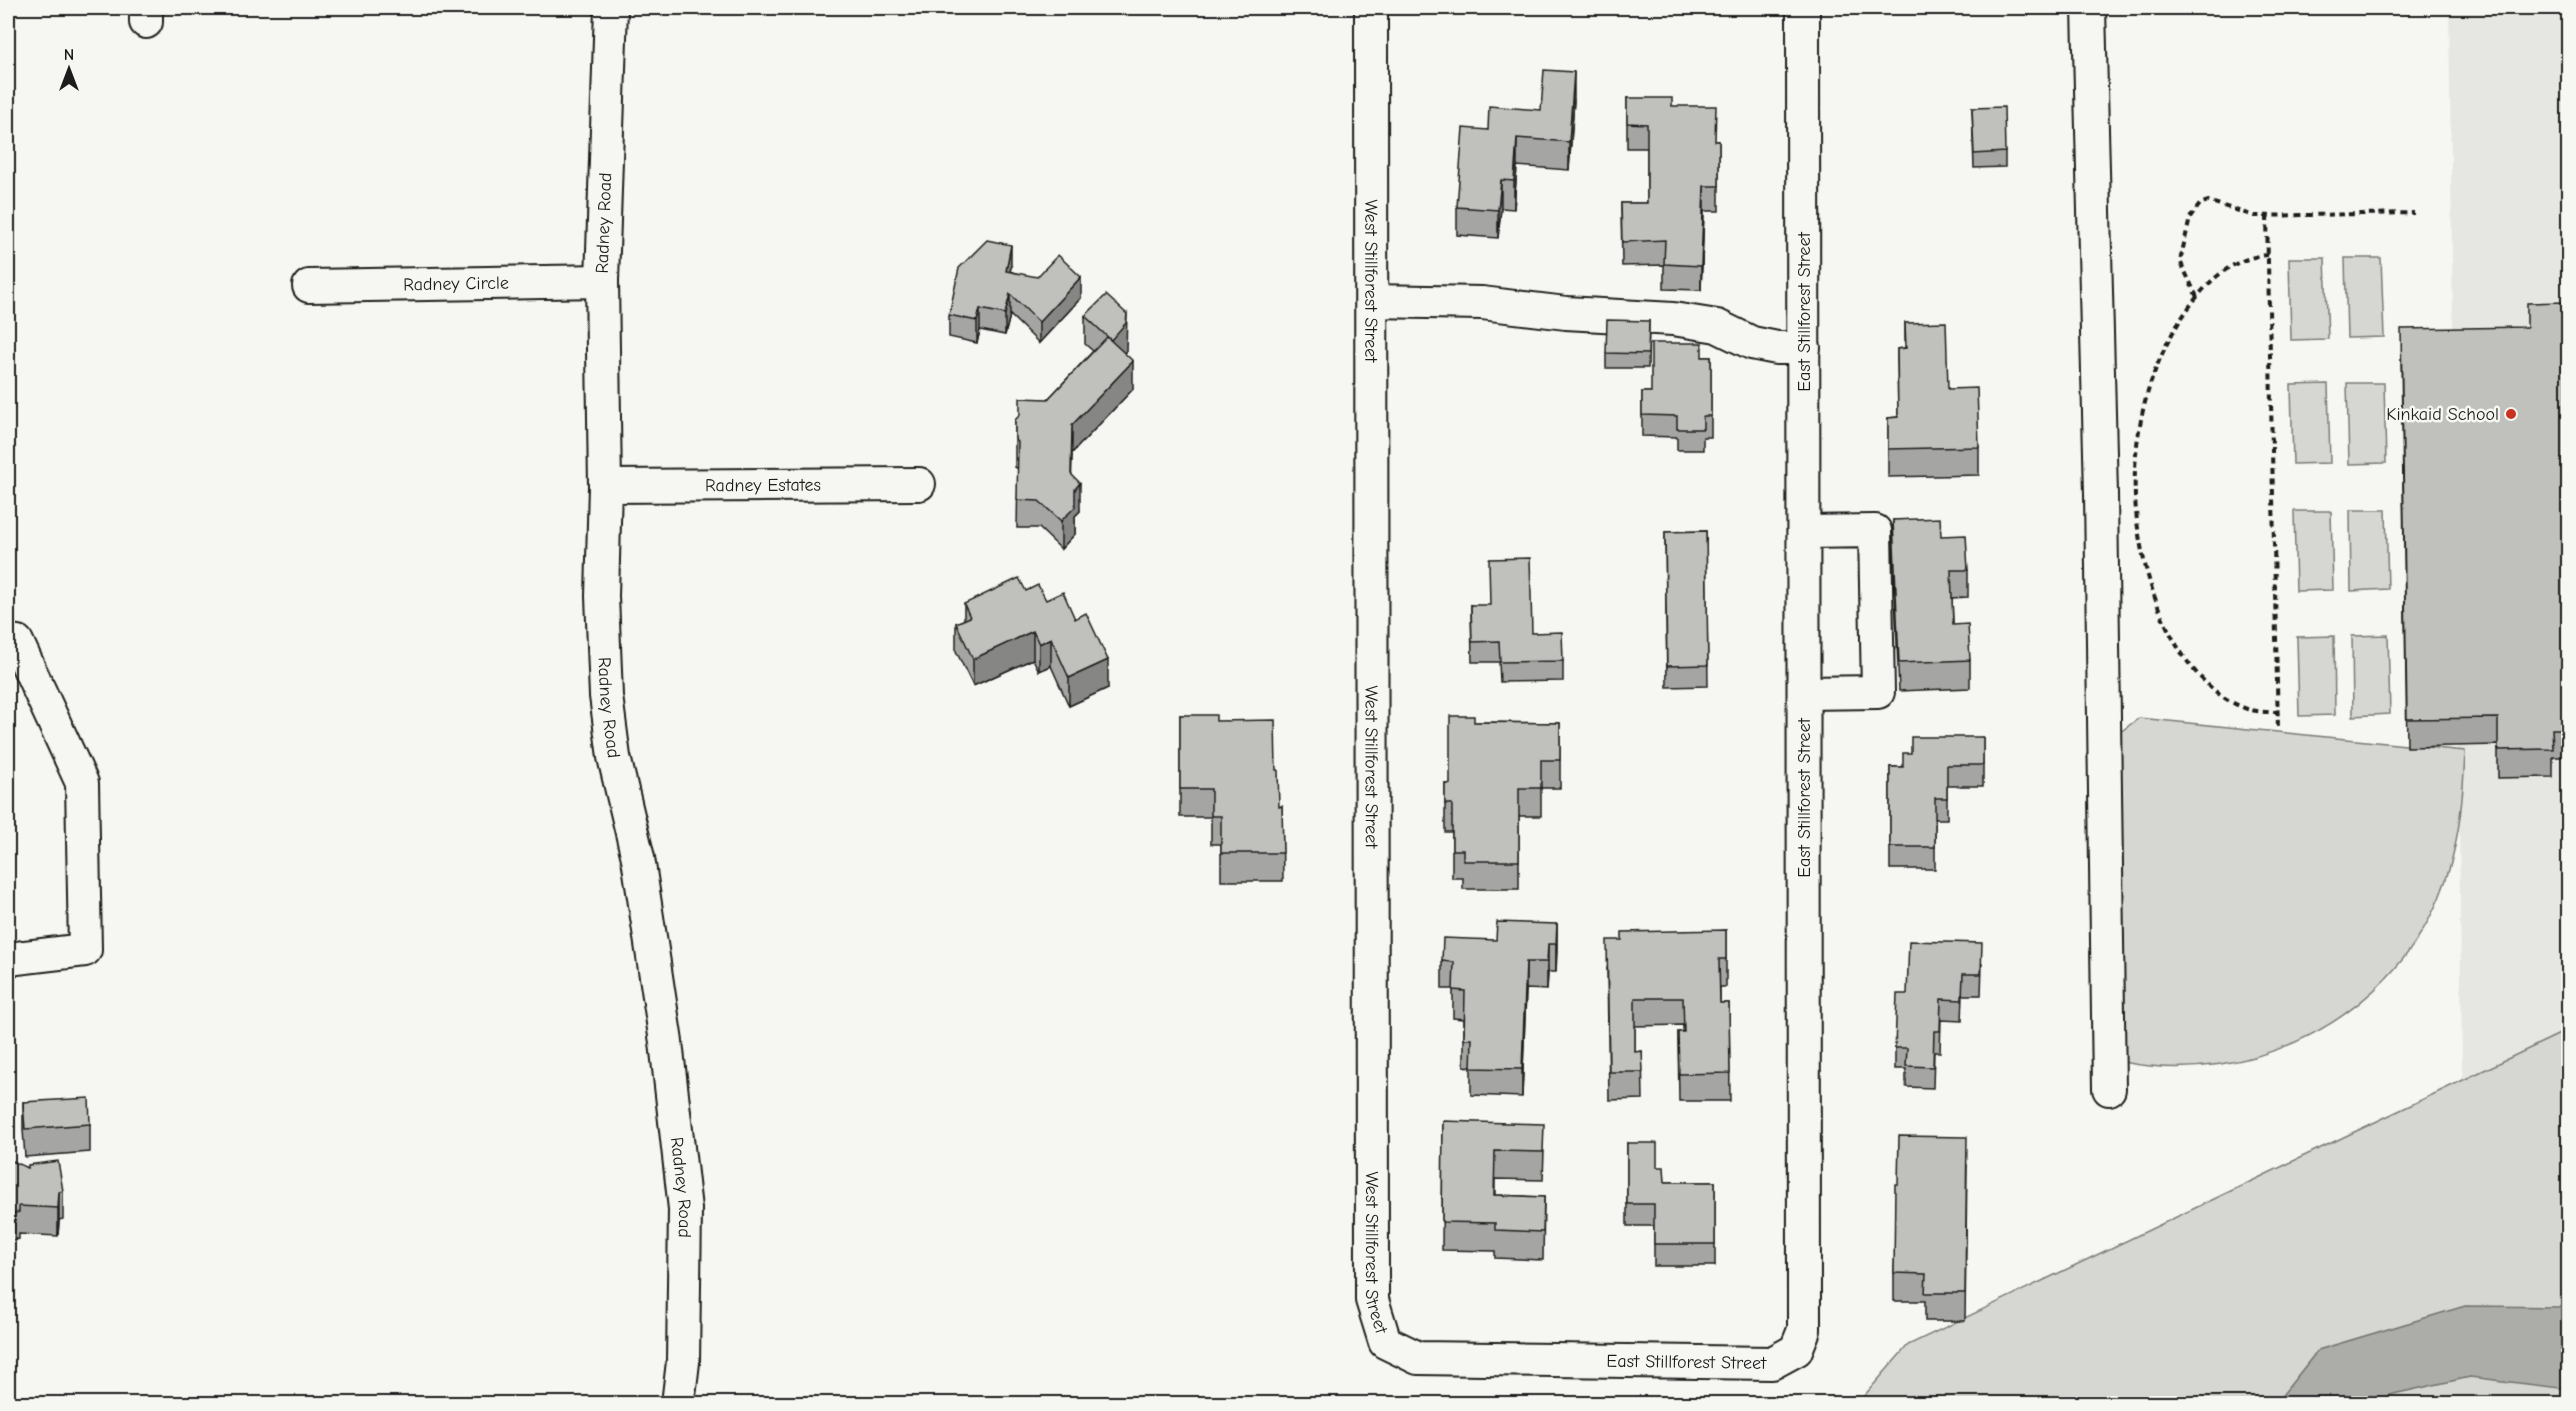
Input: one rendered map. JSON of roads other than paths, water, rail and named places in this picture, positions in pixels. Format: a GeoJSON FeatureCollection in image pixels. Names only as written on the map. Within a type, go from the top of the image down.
{"type":"FeatureCollection","features":[{"type":"Feature","properties":{"kind":"street","name":"Radney Road"},"geometry":{"type":"LineString","coordinates":[[611,8],[602,281],[605,486],[602,596],[606,696],[614,757],[638,858],[666,1042],[686,1209],[682,1362],[678,1404]]}},
{"type":"Feature","properties":{"kind":"street","name":"West Stillforest Street"},"geometry":{"type":"LineString","coordinates":[[1371,8],[1372,1300],[1385,1342],[1418,1358],[1562,1361]]}},
{"type":"Feature","properties":{"kind":"street","name":"East Stillforest Street"},"geometry":{"type":"LineString","coordinates":[[1562,1361],[1772,1363],[1796,1350],[1804,1330],[1803,8]]}},
{"type":"Feature","properties":{"kind":"street"},"geometry":{"type":"LineString","coordinates":[[2090,8],[2101,483],[2109,1089]]}},
{"type":"Feature","properties":{"kind":"street","name":"Radney Circle"},"geometry":{"type":"LineString","coordinates":[[309,286],[602,281]]}},
{"type":"Feature","properties":{"kind":"street"},"geometry":{"type":"LineString","coordinates":[[1372,301],[1482,303],[1566,313],[1673,319],[1716,326],[1752,343],[1777,348],[1804,348]]}},
{"type":"Feature","properties":{"kind":"street","name":"Radney Estates"},"geometry":{"type":"LineString","coordinates":[[605,486],[919,484]]}},
{"type":"Feature","properties":{"kind":"street"},"geometry":{"type":"LineString","coordinates":[[1804,532],[1875,531],[1878,692],[1804,693]]}},
{"type":"Feature","properties":{"kind":"street"},"geometry":{"type":"LineString","coordinates":[[8,641],[17,642],[82,783],[85,950],[8,959]]}},
{"type":"Feature","properties":{"kind":"place","name":"Kinkaid School"},"geometry":{"type":"Point","coordinates":[2511,414]}}]}
